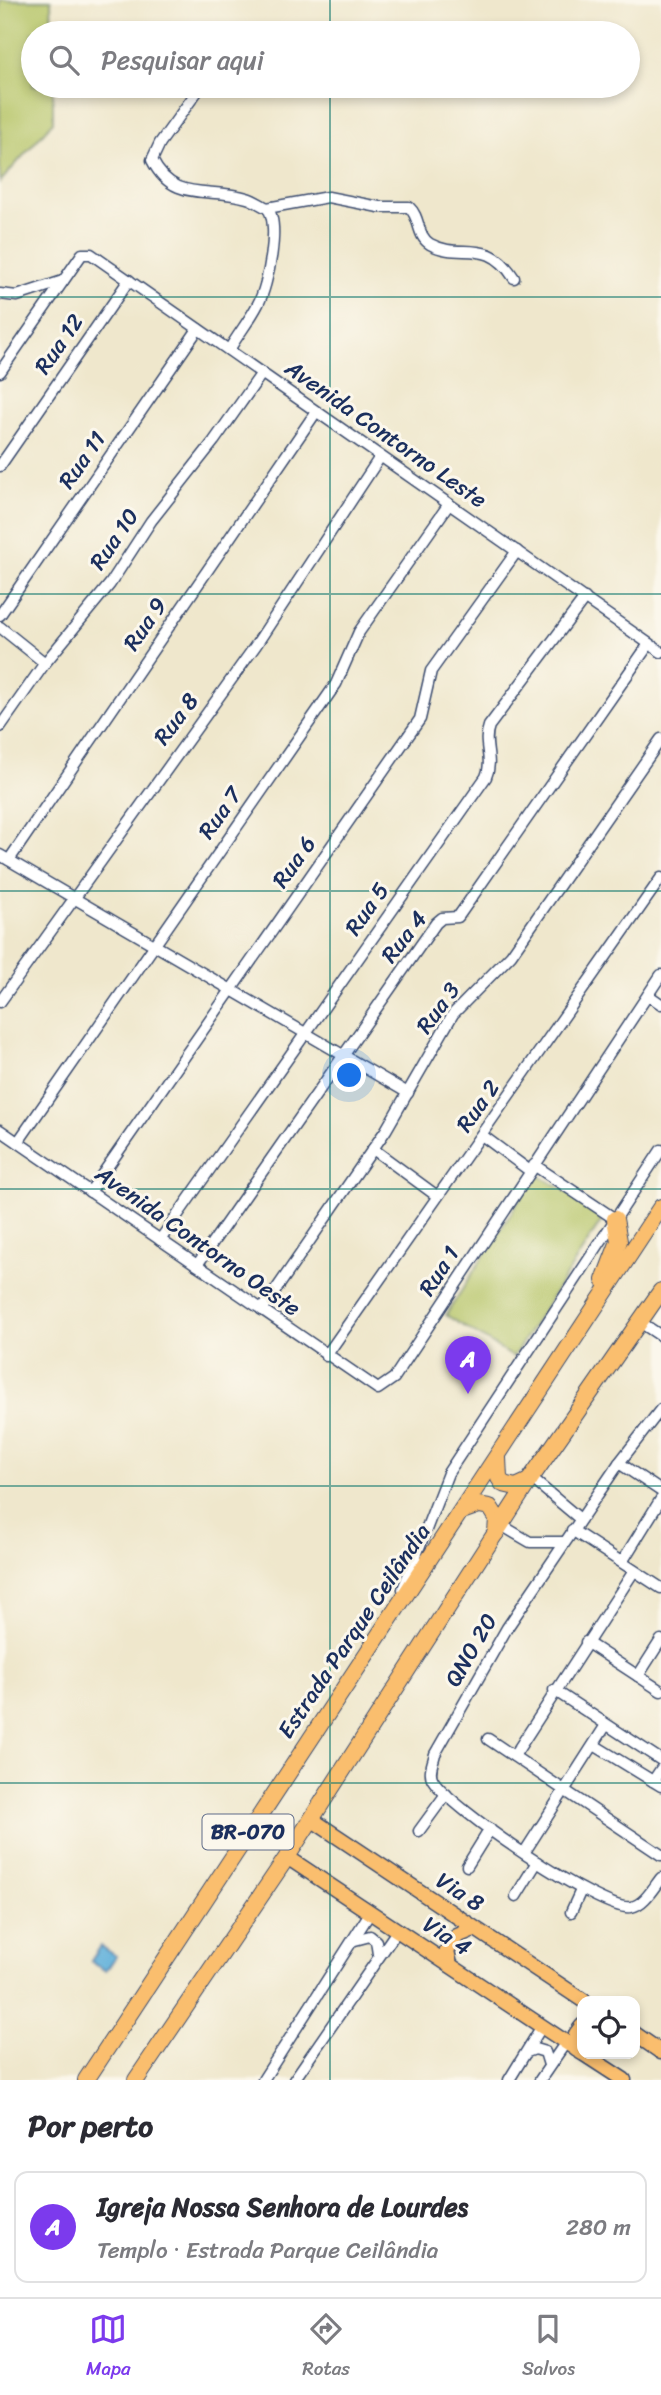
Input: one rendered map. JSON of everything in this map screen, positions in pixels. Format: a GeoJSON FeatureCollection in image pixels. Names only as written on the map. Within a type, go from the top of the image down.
{"type":"FeatureCollection","features":[{"type":"Feature","properties":{"kind":"highway","name":"Estrada Parque Ceilândia"},"geometry":{"type":"LineString","coordinates":[[86,2080],[661,1207]]}},
{"type":"Feature","properties":{"kind":"highway"},"geometry":{"type":"LineString","coordinates":[[587,1319],[619,1241],[615,1219]]}},
{"type":"Feature","properties":{"kind":"highway","name":"BR-070"},"geometry":{"type":"LineString","coordinates":[[136,2080],[312,1819],[530,1480],[661,1291]]}},
{"type":"Feature","properties":{"kind":"highway"},"geometry":{"type":"LineString","coordinates":[[498,1458],[499,1478],[503,1484],[516,1487],[530,1480]]}},
{"type":"Feature","properties":{"kind":"highway"},"geometry":{"type":"LineString","coordinates":[[462,1511],[478,1505],[491,1507],[499,1529]]}},
{"type":"Feature","properties":{"kind":"main road","name":"Via 8"},"geometry":{"type":"LineString","coordinates":[[312,1819],[577,1996]]}},
{"type":"Feature","properties":{"kind":"main road","name":"Via 4"},"geometry":{"type":"LineString","coordinates":[[287,1857],[577,2050]]}},
{"type":"Feature","properties":{"kind":"main road"},"geometry":{"type":"LineString","coordinates":[[450,1965],[447,1950],[457,1936],[474,1929]]}},
{"type":"Feature","properties":{"kind":"main road"},"geometry":{"type":"LineString","coordinates":[[577,2033],[577,2050]]}},
{"type":"Feature","properties":{"kind":"main road"},"geometry":{"type":"LineString","coordinates":[[640,2037],[660,2048]]}},
{"type":"Feature","properties":{"kind":"main road","name":"Via 4"},"geometry":{"type":"LineString","coordinates":[[591,2059],[624,2080]]}},
{"type":"Feature","properties":{"kind":"street"},"geometry":{"type":"LineString","coordinates":[[192,98],[160,143],[152,160],[157,170],[182,190],[246,198],[267,208],[328,197],[379,207],[409,207],[417,214],[421,235],[427,242],[436,246],[485,252],[505,264],[514,278]]}},
{"type":"Feature","properties":{"kind":"street"},"geometry":{"type":"LineString","coordinates":[[229,350],[259,303],[269,270],[274,222],[267,208]]}},
{"type":"Feature","properties":{"kind":"street","name":"Avenida Contorno Leste"},"geometry":{"type":"LineString","coordinates":[[63,281],[85,252],[661,652]]}},
{"type":"Feature","properties":{"kind":"street","name":"Rua 12"},"geometry":{"type":"LineString","coordinates":[[0,466],[129,280]]}},
{"type":"Feature","properties":{"kind":"street"},"geometry":{"type":"LineString","coordinates":[[0,294],[17,296],[63,281]]}},
{"type":"Feature","properties":{"kind":"street"},"geometry":{"type":"LineString","coordinates":[[0,372],[63,281]]}},
{"type":"Feature","properties":{"kind":"street","name":"Rua 11"},"geometry":{"type":"LineString","coordinates":[[0,615],[198,329]]}},
{"type":"Feature","properties":{"kind":"street","name":"Rua 10"},"geometry":{"type":"LineString","coordinates":[[0,727],[45,663],[110,584],[170,494],[214,441],[262,373]]}},
{"type":"Feature","properties":{"kind":"street","name":"Rua 9"},"geometry":{"type":"LineString","coordinates":[[2,857],[316,412]]}},
{"type":"Feature","properties":{"kind":"street","name":"Rua 8"},"geometry":{"type":"LineString","coordinates":[[0,1002],[248,656],[380,457]]}},
{"type":"Feature","properties":{"kind":"street","name":"Rua 7"},"geometry":{"type":"LineString","coordinates":[[18,1143],[336,684],[359,632],[449,504]]}},
{"type":"Feature","properties":{"kind":"street","name":"Rua 6"},"geometry":{"type":"LineString","coordinates":[[90,1192],[420,719],[431,671],[517,551]]}},
{"type":"Feature","properties":{"kind":"street","name":"Rua 5"},"geometry":{"type":"LineString","coordinates":[[160,1240],[486,777],[491,766],[485,737],[489,726],[584,598]]}},
{"type":"Feature","properties":{"kind":"street"},"geometry":{"type":"LineString","coordinates":[[0,628],[45,663]]}},
{"type":"Feature","properties":{"kind":"street","name":"Rua 4"},"geometry":{"type":"LineString","coordinates":[[197,1265],[436,923],[442,918],[458,917],[649,644]]}},
{"type":"Feature","properties":{"kind":"street","name":"Rua 3"},"geometry":{"type":"LineString","coordinates":[[262,1310],[373,1149],[453,1014],[511,955],[661,739]]}},
{"type":"Feature","properties":{"kind":"street"},"geometry":{"type":"LineString","coordinates":[[2,857],[408,1093]]}},
{"type":"Feature","properties":{"kind":"street","name":"Rua 2"},"geometry":{"type":"LineString","coordinates":[[326,1356],[437,1196],[483,1136],[661,878]]}},
{"type":"Feature","properties":{"kind":"street","name":"Rua 1"},"geometry":{"type":"LineString","coordinates":[[372,1387],[384,1387],[394,1378],[661,975]]}},
{"type":"Feature","properties":{"kind":"street"},"geometry":{"type":"LineString","coordinates":[[648,995],[661,1004]]}},
{"type":"Feature","properties":{"kind":"street","name":"Avenida Contorno Oeste"},"geometry":{"type":"LineString","coordinates":[[0,1130],[372,1387]]}},
{"type":"Feature","properties":{"kind":"street"},"geometry":{"type":"LineString","coordinates":[[483,1136],[615,1219]]}},
{"type":"Feature","properties":{"kind":"street"},"geometry":{"type":"LineString","coordinates":[[373,1149],[437,1196]]}},
{"type":"Feature","properties":{"kind":"street"},"geometry":{"type":"LineString","coordinates":[[399,1601],[448,1473],[661,1150]]}},
{"type":"Feature","properties":{"kind":"street"},"geometry":{"type":"LineString","coordinates":[[640,1322],[661,1336]]}},
{"type":"Feature","properties":{"kind":"street","name":"QNO 20"},"geometry":{"type":"LineString","coordinates":[[659,1417],[619,1463],[507,1628],[435,1755],[430,1773],[446,1794],[524,1853],[581,1889],[622,1908],[634,1907],[646,1898],[661,1878]]}},
{"type":"Feature","properties":{"kind":"street"},"geometry":{"type":"LineString","coordinates":[[619,1463],[661,1491]]}},
{"type":"Feature","properties":{"kind":"street"},"geometry":{"type":"LineString","coordinates":[[530,1480],[580,1518]]}},
{"type":"Feature","properties":{"kind":"street"},"geometry":{"type":"LineString","coordinates":[[622,1562],[657,1515],[661,1499]]}},
{"type":"Feature","properties":{"kind":"street"},"geometry":{"type":"LineString","coordinates":[[499,1529],[530,1542],[564,1542]]}},
{"type":"Feature","properties":{"kind":"street"},"geometry":{"type":"LineString","coordinates":[[572,1530],[661,1588]]}},
{"type":"Feature","properties":{"kind":"street"},"geometry":{"type":"LineString","coordinates":[[514,1756],[554,1690],[634,1571]]}},
{"type":"Feature","properties":{"kind":"street"},"geometry":{"type":"LineString","coordinates":[[638,1676],[661,1640]]}},
{"type":"Feature","properties":{"kind":"street"},"geometry":{"type":"LineString","coordinates":[[586,1642],[661,1691]]}},
{"type":"Feature","properties":{"kind":"street"},"geometry":{"type":"LineString","coordinates":[[554,1690],[661,1760]]}},
{"type":"Feature","properties":{"kind":"street"},"geometry":{"type":"LineString","coordinates":[[524,1853],[606,1724]]}},
{"type":"Feature","properties":{"kind":"street"},"geometry":{"type":"LineString","coordinates":[[488,1739],[661,1855]]}},
{"type":"Feature","properties":{"kind":"street"},"geometry":{"type":"LineString","coordinates":[[594,1745],[657,1784],[661,1769]]}},
{"type":"Feature","properties":{"kind":"street"},"geometry":{"type":"LineString","coordinates":[[419,1831],[446,1794]]}},
{"type":"Feature","properties":{"kind":"street"},"geometry":{"type":"LineString","coordinates":[[467,1866],[491,1829]]}},
{"type":"Feature","properties":{"kind":"street"},"geometry":{"type":"LineString","coordinates":[[516,1896],[537,1862]]}},
{"type":"Feature","properties":{"kind":"street"},"geometry":{"type":"LineString","coordinates":[[571,1912],[581,1889]]}},
{"type":"Feature","properties":{"kind":"street"},"geometry":{"type":"LineString","coordinates":[[263,2080],[370,1913]]}},
{"type":"Feature","properties":{"kind":"street"},"geometry":{"type":"LineString","coordinates":[[294,2080],[378,1954],[397,1931]]}},
{"type":"Feature","properties":{"kind":"street"},"geometry":{"type":"LineString","coordinates":[[355,1940],[370,1936],[376,1941],[378,1954]]}},
{"type":"Feature","properties":{"kind":"street"},"geometry":{"type":"LineString","coordinates":[[509,2080],[542,2026]]}},
{"type":"Feature","properties":{"kind":"street"},"geometry":{"type":"LineString","coordinates":[[527,2052],[535,2049],[545,2052],[549,2066]]}},
{"type":"Feature","properties":{"kind":"street"},"geometry":{"type":"LineString","coordinates":[[540,2080],[549,2066],[577,2050]]}},
{"type":"Feature","properties":{"kind":"green space"},"geometry":{"type":"Polygon","coordinates":[[[0,0],[51,0],[52,21],[21,21],[21,98],[53,98],[53,122],[0,182],[0,0]]]}},
{"type":"Feature","properties":{"kind":"green space"},"geometry":{"type":"Polygon","coordinates":[[[536,1174],[606,1214],[513,1357],[446,1315],[536,1174]]]}},
{"type":"Feature","properties":{"kind":"water"},"geometry":{"type":"Polygon","coordinates":[[[101,1946],[116,1956],[106,1971],[91,1961],[101,1946]]]}},
{"type":"Feature","properties":{"kind":"place","name":"Igreja Nossa Senhora de Lourdes"},"geometry":{"type":"Point","coordinates":[468,1394]}}]}
